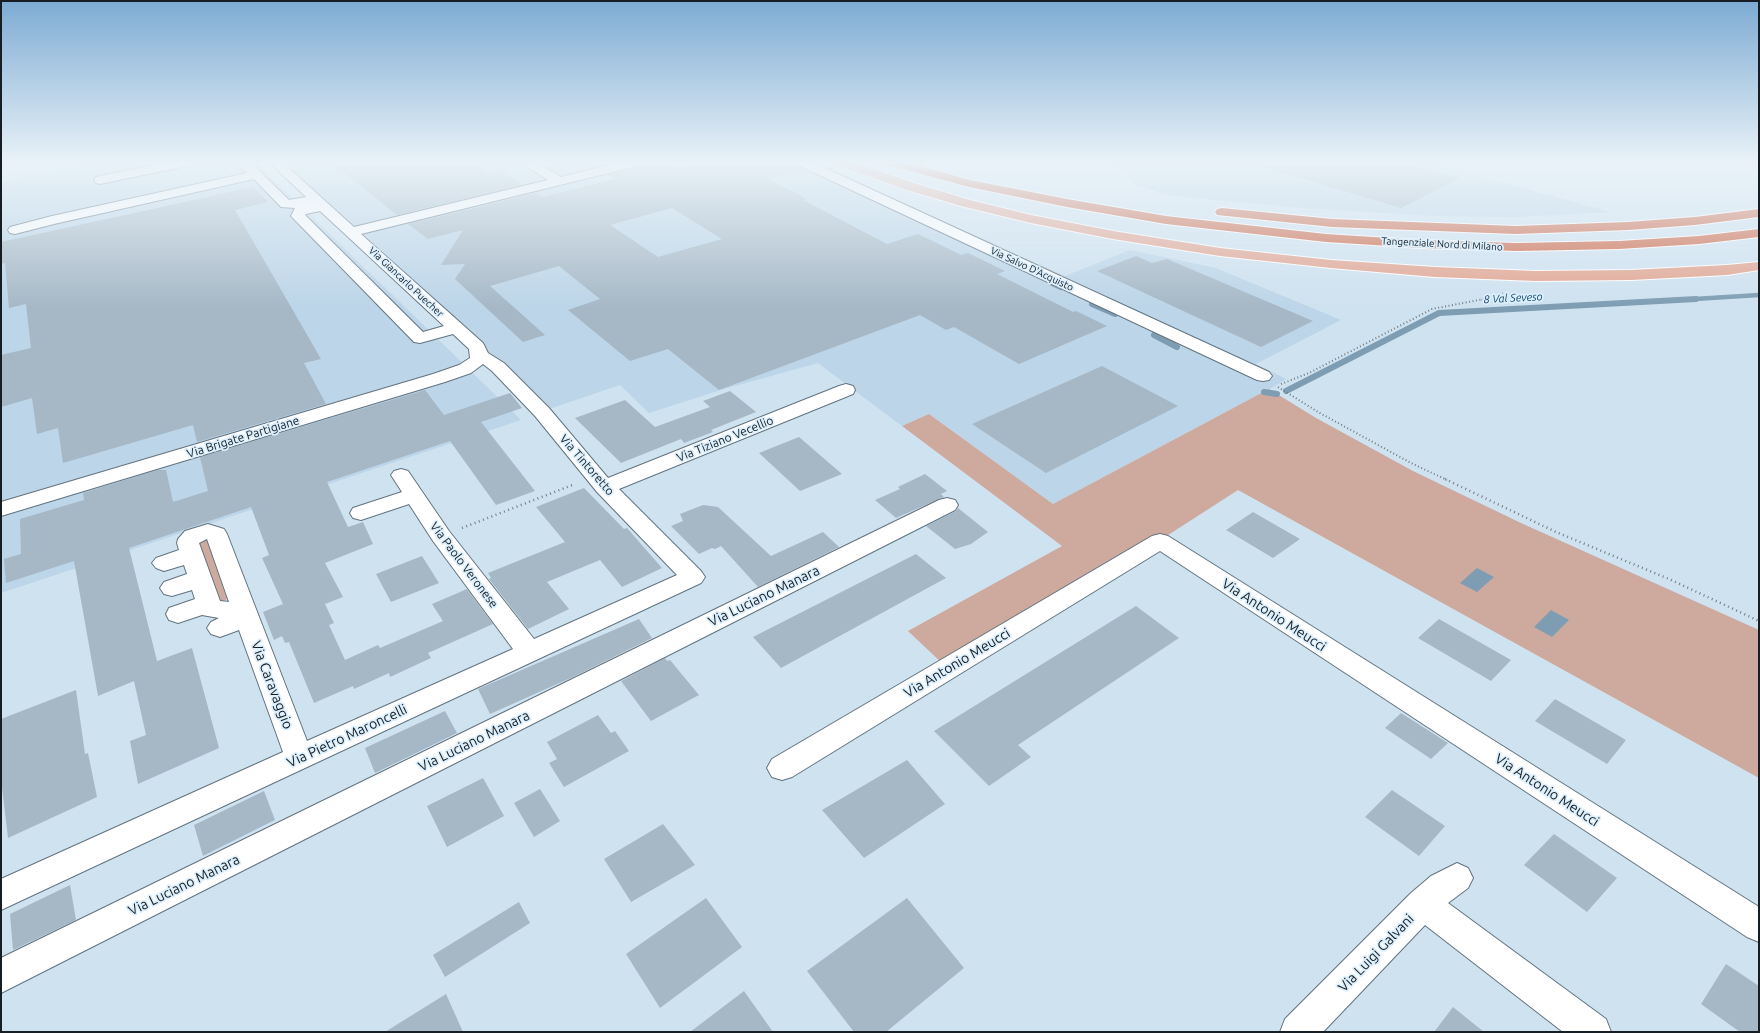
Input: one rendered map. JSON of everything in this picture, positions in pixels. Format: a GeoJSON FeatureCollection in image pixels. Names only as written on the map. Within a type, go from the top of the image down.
{"type":"FeatureCollection","features":[{"type":"Feature","properties":{"kind":"highway","name":"Tangenziale Nord di Milano"},"geometry":{"type":"LineString","coordinates":[[1105,210],[1166,220],[1326,238],[1421,244],[1517,247],[1619,245],[1699,240],[1759,233]]}},
{"type":"Feature","properties":{"kind":"highway","name":"Tangenziale Nord di Milano"},"geometry":{"type":"LineString","coordinates":[[1210,211],[1332,223],[1516,230],[1635,226],[1759,213]]}},
{"type":"Feature","properties":{"kind":"main road"},"geometry":{"type":"LineString","coordinates":[[995,210],[1031,219],[1121,236],[1220,252],[1331,264],[1428,271],[1536,276],[1639,275],[1727,270],[1759,266]]}},
{"type":"Feature","properties":{"kind":"street"},"geometry":{"type":"LineString","coordinates":[[1,234],[18,225],[52,220],[96,210]]}},
{"type":"Feature","properties":{"kind":"street"},"geometry":{"type":"LineString","coordinates":[[302,210],[298,216],[420,338],[456,328]]}},
{"type":"Feature","properties":{"kind":"street","name":"Via Giancarlo Puecher"},"geometry":{"type":"LineString","coordinates":[[327,210],[477,347],[480,356]]}},
{"type":"Feature","properties":{"kind":"street"},"geometry":{"type":"LineString","coordinates":[[317,235],[349,230],[434,210]]}},
{"type":"Feature","properties":{"kind":"street","name":"Via Salvo D'Acquisto"},"geometry":{"type":"LineString","coordinates":[[906,210],[1263,376]]}},
{"type":"Feature","properties":{"kind":"street"},"geometry":{"type":"LineString","coordinates":[[5,220],[18,225]]}},
{"type":"Feature","properties":{"kind":"street","name":"Via Tintoretto"},"geometry":{"type":"LineString","coordinates":[[480,356],[486,358],[498,367],[542,412],[599,482],[693,577]]}},
{"type":"Feature","properties":{"kind":"street","name":"Via Brigate Partigiane"},"geometry":{"type":"LineString","coordinates":[[1,509],[439,378],[465,369],[477,361],[480,356]]}},
{"type":"Feature","properties":{"kind":"street","name":"Via Tiziano Vecellio"},"geometry":{"type":"LineString","coordinates":[[599,482],[846,390]]}},
{"type":"Feature","properties":{"kind":"street","name":"Via Paolo Veronese"},"geometry":{"type":"LineString","coordinates":[[401,475],[441,536],[529,652]]}},
{"type":"Feature","properties":{"kind":"street"},"geometry":{"type":"LineString","coordinates":[[361,513],[414,495]]}},
{"type":"Feature","properties":{"kind":"street","name":"Via Luciano Manara"},"geometry":{"type":"LineString","coordinates":[[1,976],[947,505]]}},
{"type":"Feature","properties":{"kind":"street","name":"Via Caravaggio"},"geometry":{"type":"LineString","coordinates":[[199,575],[189,539],[193,536],[208,531],[216,534],[300,758]]}},
{"type":"Feature","properties":{"kind":"street","name":"Via Antonio Meucci"},"geometry":{"type":"LineString","coordinates":[[782,768],[1160,541],[1759,926]]}},
{"type":"Feature","properties":{"kind":"street"},"geometry":{"type":"LineString","coordinates":[[199,575],[171,585],[199,575]]}},
{"type":"Feature","properties":{"kind":"street"},"geometry":{"type":"LineString","coordinates":[[199,575],[211,609],[246,614]]}},
{"type":"Feature","properties":{"kind":"street","name":"Via Pietro Maroncelli"},"geometry":{"type":"LineString","coordinates":[[1,895],[693,577]]}},
{"type":"Feature","properties":{"kind":"street"},"geometry":{"type":"LineString","coordinates":[[220,628],[246,614]]}},
{"type":"Feature","properties":{"kind":"street","name":"Via Luigi Galvani"},"geometry":{"type":"LineString","coordinates":[[1298,1032],[1424,904],[1442,887],[1457,878]]}},
{"type":"Feature","properties":{"kind":"street"},"geometry":{"type":"LineString","coordinates":[[1424,904],[1593,1032]]}},
{"type":"Feature","properties":{"kind":"path"},"geometry":{"type":"LineString","coordinates":[[1476,301],[1432,309],[1309,373],[1275,386],[1318,412],[1411,463],[1556,532],[1669,579],[1759,621]]}},
{"type":"Feature","properties":{"kind":"path"},"geometry":{"type":"LineString","coordinates":[[441,536],[599,482]]}},
{"type":"Feature","properties":{"kind":"shaded area"},"geometry":{"type":"Polygon","coordinates":[[[1,210],[306,210],[521,420],[1,593],[1,210]]]}},
{"type":"Feature","properties":{"kind":"shaded area"},"geometry":{"type":"Polygon","coordinates":[[[337,210],[917,210],[1065,276],[1130,250],[1216,268],[1341,320],[1256,364],[1286,379],[1053,504],[929,414],[902,426],[818,363],[724,389],[649,413],[620,385],[549,409],[337,210]]]}},
{"type":"Feature","properties":{"kind":"shaded area"},"geometry":{"type":"Polygon","coordinates":[[[1339,210],[1604,210],[1611,212],[1514,217],[1435,216],[1339,210]]]}},
{"type":"Feature","properties":{"kind":"shaded area"},"geometry":{"type":"Polygon","coordinates":[[[1269,389],[1316,418],[1413,471],[1521,523],[1759,630],[1759,778],[1238,490],[1162,539],[943,664],[908,631],[1062,546],[902,426],[929,414],[1053,504],[1269,389]]]}},
{"type":"Feature","properties":{"kind":"shaded area"},"geometry":{"type":"Polygon","coordinates":[[[206,537],[227,599],[220,603],[197,541],[206,537]]]}},
{"type":"Feature","properties":{"kind":"shaded area"},"geometry":{"type":"Polygon","coordinates":[[[1477,568],[1494,577],[1477,592],[1460,583],[1477,568]]]}},
{"type":"Feature","properties":{"kind":"shaded area"},"geometry":{"type":"Polygon","coordinates":[[[1551,610],[1569,620],[1552,637],[1534,627],[1551,610]]]}},
{"type":"Feature","properties":{"kind":"building"},"geometry":{"type":"Polygon","coordinates":[[[147,210],[235,210],[321,359],[304,363],[326,404],[197,442],[193,425],[63,463],[58,428],[37,434],[32,398],[1,407],[1,355],[31,348],[26,304],[9,308],[5,263],[1,264],[1,242],[147,210]]]}},
{"type":"Feature","properties":{"kind":"building"},"geometry":{"type":"Polygon","coordinates":[[[391,210],[417,210],[397,215],[391,210]]]}},
{"type":"Feature","properties":{"kind":"building"},"geometry":{"type":"Polygon","coordinates":[[[465,210],[664,210],[610,225],[658,257],[722,239],[676,210],[822,210],[887,244],[918,234],[961,255],[968,253],[1005,271],[997,274],[1073,312],[1076,311],[1107,326],[1019,364],[954,327],[946,330],[920,315],[719,390],[668,349],[630,361],[568,310],[600,299],[559,266],[490,286],[545,335],[523,342],[455,279],[465,264],[441,265],[463,230],[428,239],[408,224],[465,210]]]}},
{"type":"Feature","properties":{"kind":"building"},"geometry":{"type":"Polygon","coordinates":[[[1136,256],[1152,263],[1167,259],[1313,321],[1261,347],[1097,271],[1136,256]]]}},
{"type":"Feature","properties":{"kind":"building"},"geometry":{"type":"Polygon","coordinates":[[[1102,366],[1178,406],[1046,473],[972,424],[1102,366]]]}},
{"type":"Feature","properties":{"kind":"building"},"geometry":{"type":"Polygon","coordinates":[[[425,390],[444,415],[510,393],[522,408],[481,422],[535,491],[496,505],[450,441],[327,482],[348,527],[363,522],[373,544],[325,563],[343,597],[325,604],[334,623],[329,625],[345,660],[378,645],[380,648],[443,621],[432,604],[467,589],[493,624],[428,653],[431,658],[390,677],[389,673],[354,689],[353,686],[314,703],[289,642],[285,643],[282,636],[274,640],[263,612],[283,604],[262,558],[269,555],[251,507],[129,548],[157,661],[192,648],[219,748],[138,784],[130,741],[146,735],[134,681],[98,696],[74,561],[6,583],[4,559],[21,554],[20,519],[84,500],[83,493],[157,470],[166,470],[173,502],[208,491],[200,457],[425,390]]]}},
{"type":"Feature","properties":{"kind":"building"},"geometry":{"type":"Polygon","coordinates":[[[730,391],[756,412],[711,430],[713,432],[684,443],[681,439],[621,463],[575,418],[625,400],[655,427],[710,407],[703,401],[730,391]]]}},
{"type":"Feature","properties":{"kind":"building"},"geometry":{"type":"Polygon","coordinates":[[[799,437],[842,474],[800,491],[759,453],[799,437]]]}},
{"type":"Feature","properties":{"kind":"building"},"geometry":{"type":"Polygon","coordinates":[[[925,474],[947,491],[941,494],[944,497],[896,518],[875,500],[900,489],[898,487],[925,474]]]}},
{"type":"Feature","properties":{"kind":"building"},"geometry":{"type":"Polygon","coordinates":[[[584,488],[624,529],[627,528],[662,568],[622,587],[600,560],[547,582],[569,609],[528,629],[489,579],[491,578],[488,573],[565,542],[536,507],[584,488]]]}},
{"type":"Feature","properties":{"kind":"building"},"geometry":{"type":"Polygon","coordinates":[[[703,505],[718,507],[771,556],[823,532],[839,547],[758,587],[721,546],[699,554],[671,526],[683,521],[680,514],[703,505]]]}},
{"type":"Feature","properties":{"kind":"building"},"geometry":{"type":"Polygon","coordinates":[[[958,508],[988,532],[971,544],[955,549],[926,526],[956,511],[958,508]]]}},
{"type":"Feature","properties":{"kind":"building"},"geometry":{"type":"Polygon","coordinates":[[[1253,512],[1300,539],[1273,558],[1226,530],[1253,512]]]}},
{"type":"Feature","properties":{"kind":"building"},"geometry":{"type":"Polygon","coordinates":[[[916,554],[946,578],[781,668],[753,637],[916,554]]]}},
{"type":"Feature","properties":{"kind":"building"},"geometry":{"type":"Polygon","coordinates":[[[422,556],[439,583],[391,602],[376,574],[422,556]]]}},
{"type":"Feature","properties":{"kind":"building"},"geometry":{"type":"Polygon","coordinates":[[[1136,606],[1179,638],[1018,745],[1031,757],[989,786],[934,731],[1136,606]]]}},
{"type":"Feature","properties":{"kind":"building"},"geometry":{"type":"Polygon","coordinates":[[[639,619],[652,638],[573,677],[490,714],[478,689],[639,619]]]}},
{"type":"Feature","properties":{"kind":"building"},"geometry":{"type":"Polygon","coordinates":[[[1439,619],[1511,660],[1491,681],[1418,638],[1439,619]]]}},
{"type":"Feature","properties":{"kind":"building"},"geometry":{"type":"Polygon","coordinates":[[[665,658],[667,661],[670,660],[699,695],[651,721],[621,681],[665,658]]]}},
{"type":"Feature","properties":{"kind":"building"},"geometry":{"type":"Polygon","coordinates":[[[76,690],[85,754],[88,753],[97,797],[8,838],[1,779],[1,719],[76,690]]]}},
{"type":"Feature","properties":{"kind":"building"},"geometry":{"type":"Polygon","coordinates":[[[1555,699],[1626,740],[1607,764],[1535,721],[1555,699]]]}},
{"type":"Feature","properties":{"kind":"building"},"geometry":{"type":"Polygon","coordinates":[[[445,711],[457,733],[375,773],[365,748],[445,711]]]}},
{"type":"Feature","properties":{"kind":"building"},"geometry":{"type":"Polygon","coordinates":[[[1401,713],[1448,743],[1431,759],[1385,728],[1401,713]]]}},
{"type":"Feature","properties":{"kind":"building"},"geometry":{"type":"Polygon","coordinates":[[[598,715],[611,733],[615,731],[629,751],[564,787],[549,763],[557,759],[547,742],[598,715]]]}},
{"type":"Feature","properties":{"kind":"building"},"geometry":{"type":"Polygon","coordinates":[[[907,760],[945,804],[864,858],[822,810],[907,760]]]}},
{"type":"Feature","properties":{"kind":"building"},"geometry":{"type":"Polygon","coordinates":[[[483,778],[504,816],[447,847],[427,806],[483,778]]]}},
{"type":"Feature","properties":{"kind":"building"},"geometry":{"type":"Polygon","coordinates":[[[540,789],[560,821],[534,837],[514,803],[540,789]]]}},
{"type":"Feature","properties":{"kind":"building"},"geometry":{"type":"Polygon","coordinates":[[[1392,790],[1445,826],[1419,856],[1365,817],[1392,790]]]}},
{"type":"Feature","properties":{"kind":"building"},"geometry":{"type":"Polygon","coordinates":[[[264,791],[275,820],[203,856],[194,825],[264,791]]]}},
{"type":"Feature","properties":{"kind":"building"},"geometry":{"type":"Polygon","coordinates":[[[663,824],[695,865],[631,902],[604,859],[663,824]]]}},
{"type":"Feature","properties":{"kind":"building"},"geometry":{"type":"Polygon","coordinates":[[[1554,834],[1617,878],[1587,912],[1524,865],[1554,834]]]}},
{"type":"Feature","properties":{"kind":"building"},"geometry":{"type":"Polygon","coordinates":[[[70,885],[76,920],[13,950],[10,914],[70,885]]]}},
{"type":"Feature","properties":{"kind":"building"},"geometry":{"type":"Polygon","coordinates":[[[706,898],[742,947],[660,1008],[626,954],[706,898]]]}},
{"type":"Feature","properties":{"kind":"building"},"geometry":{"type":"Polygon","coordinates":[[[907,898],[964,968],[886,1032],[854,1032],[807,971],[907,898]]]}},
{"type":"Feature","properties":{"kind":"building"},"geometry":{"type":"Polygon","coordinates":[[[519,902],[530,923],[445,977],[433,955],[519,902]]]}},
{"type":"Feature","properties":{"kind":"building"},"geometry":{"type":"Polygon","coordinates":[[[1726,964],[1759,986],[1759,1032],[1740,1032],[1701,1004],[1726,964]]]}},
{"type":"Feature","properties":{"kind":"building"},"geometry":{"type":"Polygon","coordinates":[[[744,991],[773,1032],[690,1032],[744,991]]]}},
{"type":"Feature","properties":{"kind":"building"},"geometry":{"type":"Polygon","coordinates":[[[446,994],[463,1032],[385,1032],[446,994]]]}},
{"type":"Feature","properties":{"kind":"building"},"geometry":{"type":"Polygon","coordinates":[[[1453,1007],[1484,1032],[1434,1032],[1453,1007]]]}},
{"type":"Feature","properties":{"kind":"waterway","name":"8 Val Seveso"},"geometry":{"type":"LineString","coordinates":[[1050,283],[1061,288]]}},
{"type":"Feature","properties":{"kind":"waterway","name":"8 Val Seveso"},"geometry":{"type":"LineString","coordinates":[[1681,300],[1759,295]]}},
{"type":"Feature","properties":{"kind":"waterway","name":"8 Val Seveso"},"geometry":{"type":"LineString","coordinates":[[1681,300],[1696,299]]}},
{"type":"Feature","properties":{"kind":"waterway","name":"8 Val Seveso"},"geometry":{"type":"LineString","coordinates":[[1286,391],[1439,313],[1681,300]]}},
{"type":"Feature","properties":{"kind":"waterway","name":"8 Val Seveso"},"geometry":{"type":"LineString","coordinates":[[1092,304],[1115,314]]}},
{"type":"Feature","properties":{"kind":"waterway","name":"8 Val Seveso"},"geometry":{"type":"LineString","coordinates":[[1154,335],[1177,347]]}},
{"type":"Feature","properties":{"kind":"waterway","name":"8 Val Seveso"},"geometry":{"type":"LineString","coordinates":[[1264,392],[1277,394]]}}]}
